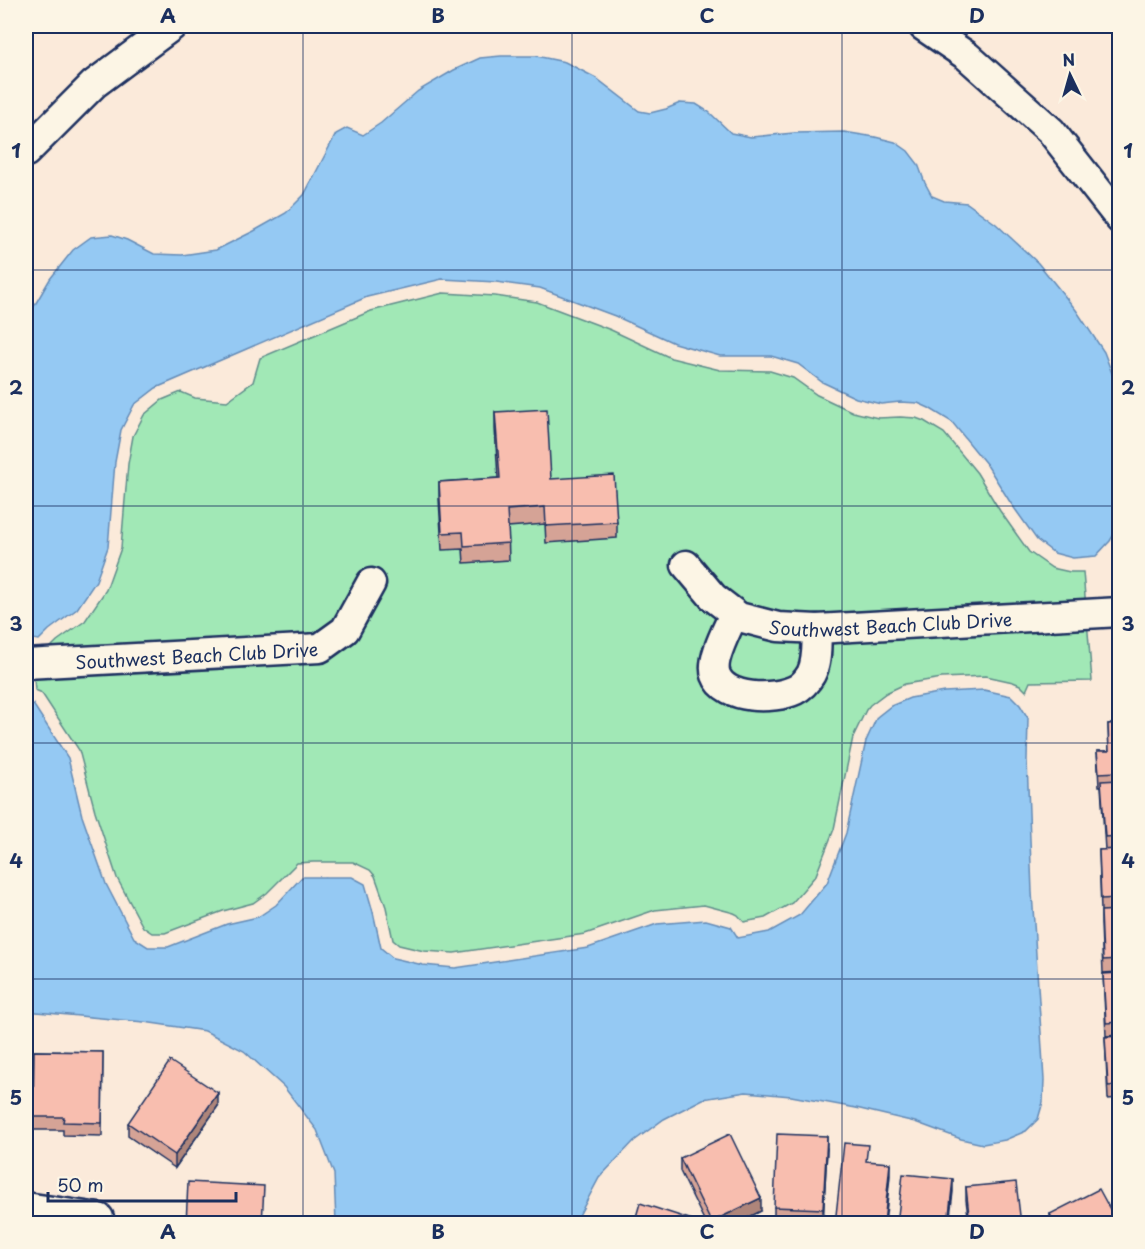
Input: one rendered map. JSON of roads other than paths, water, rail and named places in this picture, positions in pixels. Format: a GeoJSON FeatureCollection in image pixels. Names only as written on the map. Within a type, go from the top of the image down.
{"type":"FeatureCollection","features":[{"type":"Feature","properties":{"kind":"street"},"geometry":{"type":"LineString","coordinates":[[26,152],[94,84],[172,26]]}},
{"type":"Feature","properties":{"kind":"street"},"geometry":{"type":"LineString","coordinates":[[923,26],[967,56],[1052,131],[1119,219]]}},
{"type":"Feature","properties":{"kind":"street","name":"Southwest Beach Club Drive"},"geometry":{"type":"LineString","coordinates":[[686,566],[713,597],[734,614],[778,627],[817,629],[1119,612]]}},
{"type":"Feature","properties":{"kind":"street","name":"Southwest Beach Club Drive"},"geometry":{"type":"LineString","coordinates":[[26,664],[320,648],[345,630],[371,583]]}},
{"type":"Feature","properties":{"kind":"street"},"geometry":{"type":"LineString","coordinates":[[734,614],[715,664],[716,674],[723,686],[738,693],[765,697],[797,689],[812,672],[816,659],[817,629]]}},
{"type":"Feature","properties":{"kind":"street"},"geometry":{"type":"LineString","coordinates":[[26,1207],[99,1218]]}},
{"type":"Feature","properties":{"kind":"water"},"geometry":{"type":"Polygon","coordinates":[[[536,56],[565,62],[596,78],[639,111],[650,113],[680,103],[696,104],[709,112],[731,133],[751,137],[844,132],[895,142],[908,151],[918,164],[932,196],[944,201],[967,203],[996,224],[1038,263],[1076,310],[1104,352],[1119,392],[1119,526],[1110,541],[1096,556],[1073,558],[1054,553],[1037,540],[987,465],[952,422],[918,403],[881,404],[856,398],[822,382],[798,364],[771,356],[720,356],[674,343],[615,316],[540,288],[496,282],[442,279],[367,297],[156,388],[134,405],[121,430],[115,462],[108,547],[96,581],[77,609],[39,640],[26,638],[26,320],[50,279],[73,250],[91,237],[112,235],[154,254],[182,255],[216,250],[286,213],[304,195],[336,134],[347,128],[363,135],[381,123],[418,91],[454,70],[480,58],[536,56]]]}},
{"type":"Feature","properties":{"kind":"water"},"geometry":{"type":"Polygon","coordinates":[[[984,690],[1011,696],[1028,718],[1027,760],[1032,892],[1044,1080],[1043,1102],[1038,1119],[1026,1131],[1005,1140],[983,1144],[961,1139],[915,1122],[856,1108],[791,1096],[746,1092],[703,1099],[664,1119],[634,1141],[599,1178],[575,1223],[336,1223],[334,1174],[317,1130],[284,1087],[244,1051],[205,1031],[144,1022],[26,1011],[26,705],[33,704],[68,758],[82,816],[106,884],[134,938],[148,947],[168,947],[227,924],[258,917],[276,905],[302,877],[352,877],[365,884],[381,948],[393,958],[423,965],[455,968],[588,948],[657,924],[706,920],[731,927],[738,938],[769,932],[800,915],[827,883],[846,833],[866,741],[877,717],[891,706],[910,698],[944,692],[984,690]]]}}]}
